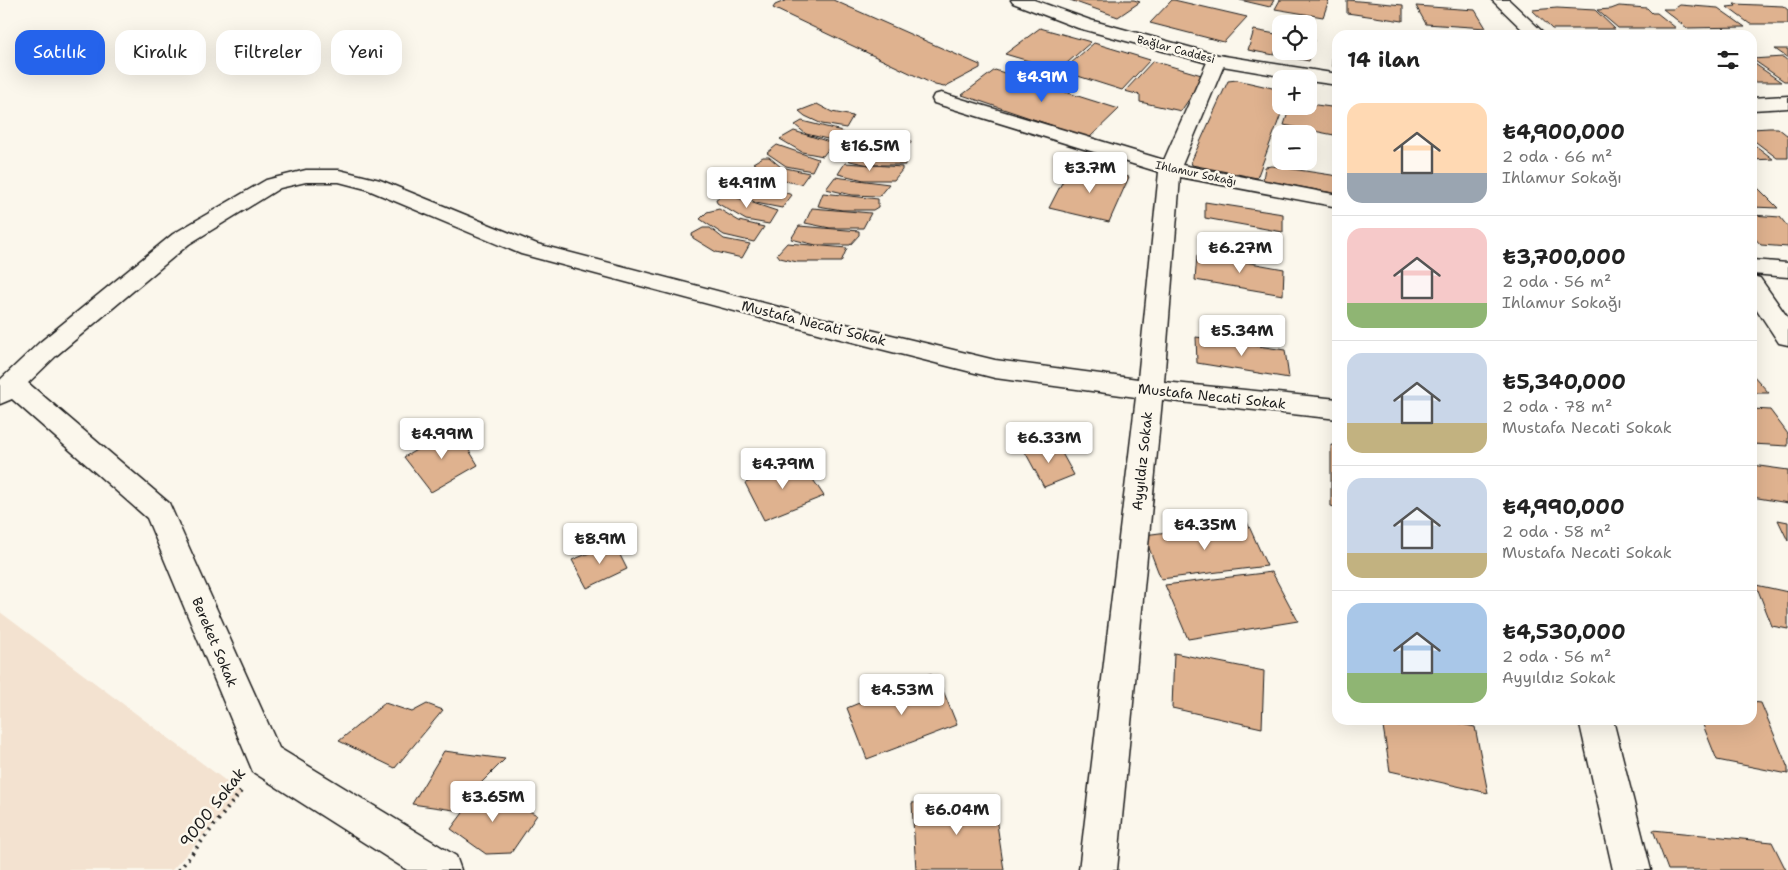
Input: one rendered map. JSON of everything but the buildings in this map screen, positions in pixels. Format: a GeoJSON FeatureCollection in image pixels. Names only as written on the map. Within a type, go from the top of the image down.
{"type":"FeatureCollection","features":[{"type":"Feature","properties":{"kind":"street","name":"Bağlar Caddesi"},"geometry":{"type":"LineString","coordinates":[[1019,0],[1084,24],[1217,60],[1332,79]]}},
{"type":"Feature","properties":{"kind":"street"},"geometry":{"type":"LineString","coordinates":[[1500,0],[1533,30]]}},
{"type":"Feature","properties":{"kind":"street","name":"Ayyıldız Sokak"},"geometry":{"type":"LineString","coordinates":[[1098,870],[1150,390],[1170,169],[1217,60]]}},
{"type":"Feature","properties":{"kind":"street","name":"Ihlamur Sokağı"},"geometry":{"type":"LineString","coordinates":[[941,99],[1170,169],[1332,201]]}},
{"type":"Feature","properties":{"kind":"street"},"geometry":{"type":"LineString","coordinates":[[1757,104],[1788,102]]}},
{"type":"Feature","properties":{"kind":"street","name":"Mustafa Necati Sokak"},"geometry":{"type":"LineString","coordinates":[[6,389],[48,349],[181,239],[273,184],[306,176],[340,176],[372,184],[529,249],[821,326],[995,369],[1150,390],[1332,408]]}},
{"type":"Feature","properties":{"kind":"street"},"geometry":{"type":"LineString","coordinates":[[1757,267],[1788,270]]}},
{"type":"Feature","properties":{"kind":"street"},"geometry":{"type":"LineString","coordinates":[[1757,291],[1788,337]]}},
{"type":"Feature","properties":{"kind":"street","name":"Bereket Sokak"},"geometry":{"type":"LineString","coordinates":[[6,389],[159,511],[266,760]]}},
{"type":"Feature","properties":{"kind":"street"},"geometry":{"type":"LineString","coordinates":[[1597,725],[1632,870]]}},
{"type":"Feature","properties":{"kind":"street"},"geometry":{"type":"LineString","coordinates":[[266,760],[442,870]]}},
{"type":"Feature","properties":{"kind":"path","name":"9000 Sokak"},"geometry":{"type":"LineString","coordinates":[[179,870],[266,760]]}},
{"type":"Feature","properties":{"kind":"shaded area"},"geometry":{"type":"Polygon","coordinates":[[[0,612],[242,793],[172,870],[0,870],[0,612]]]}}]}
